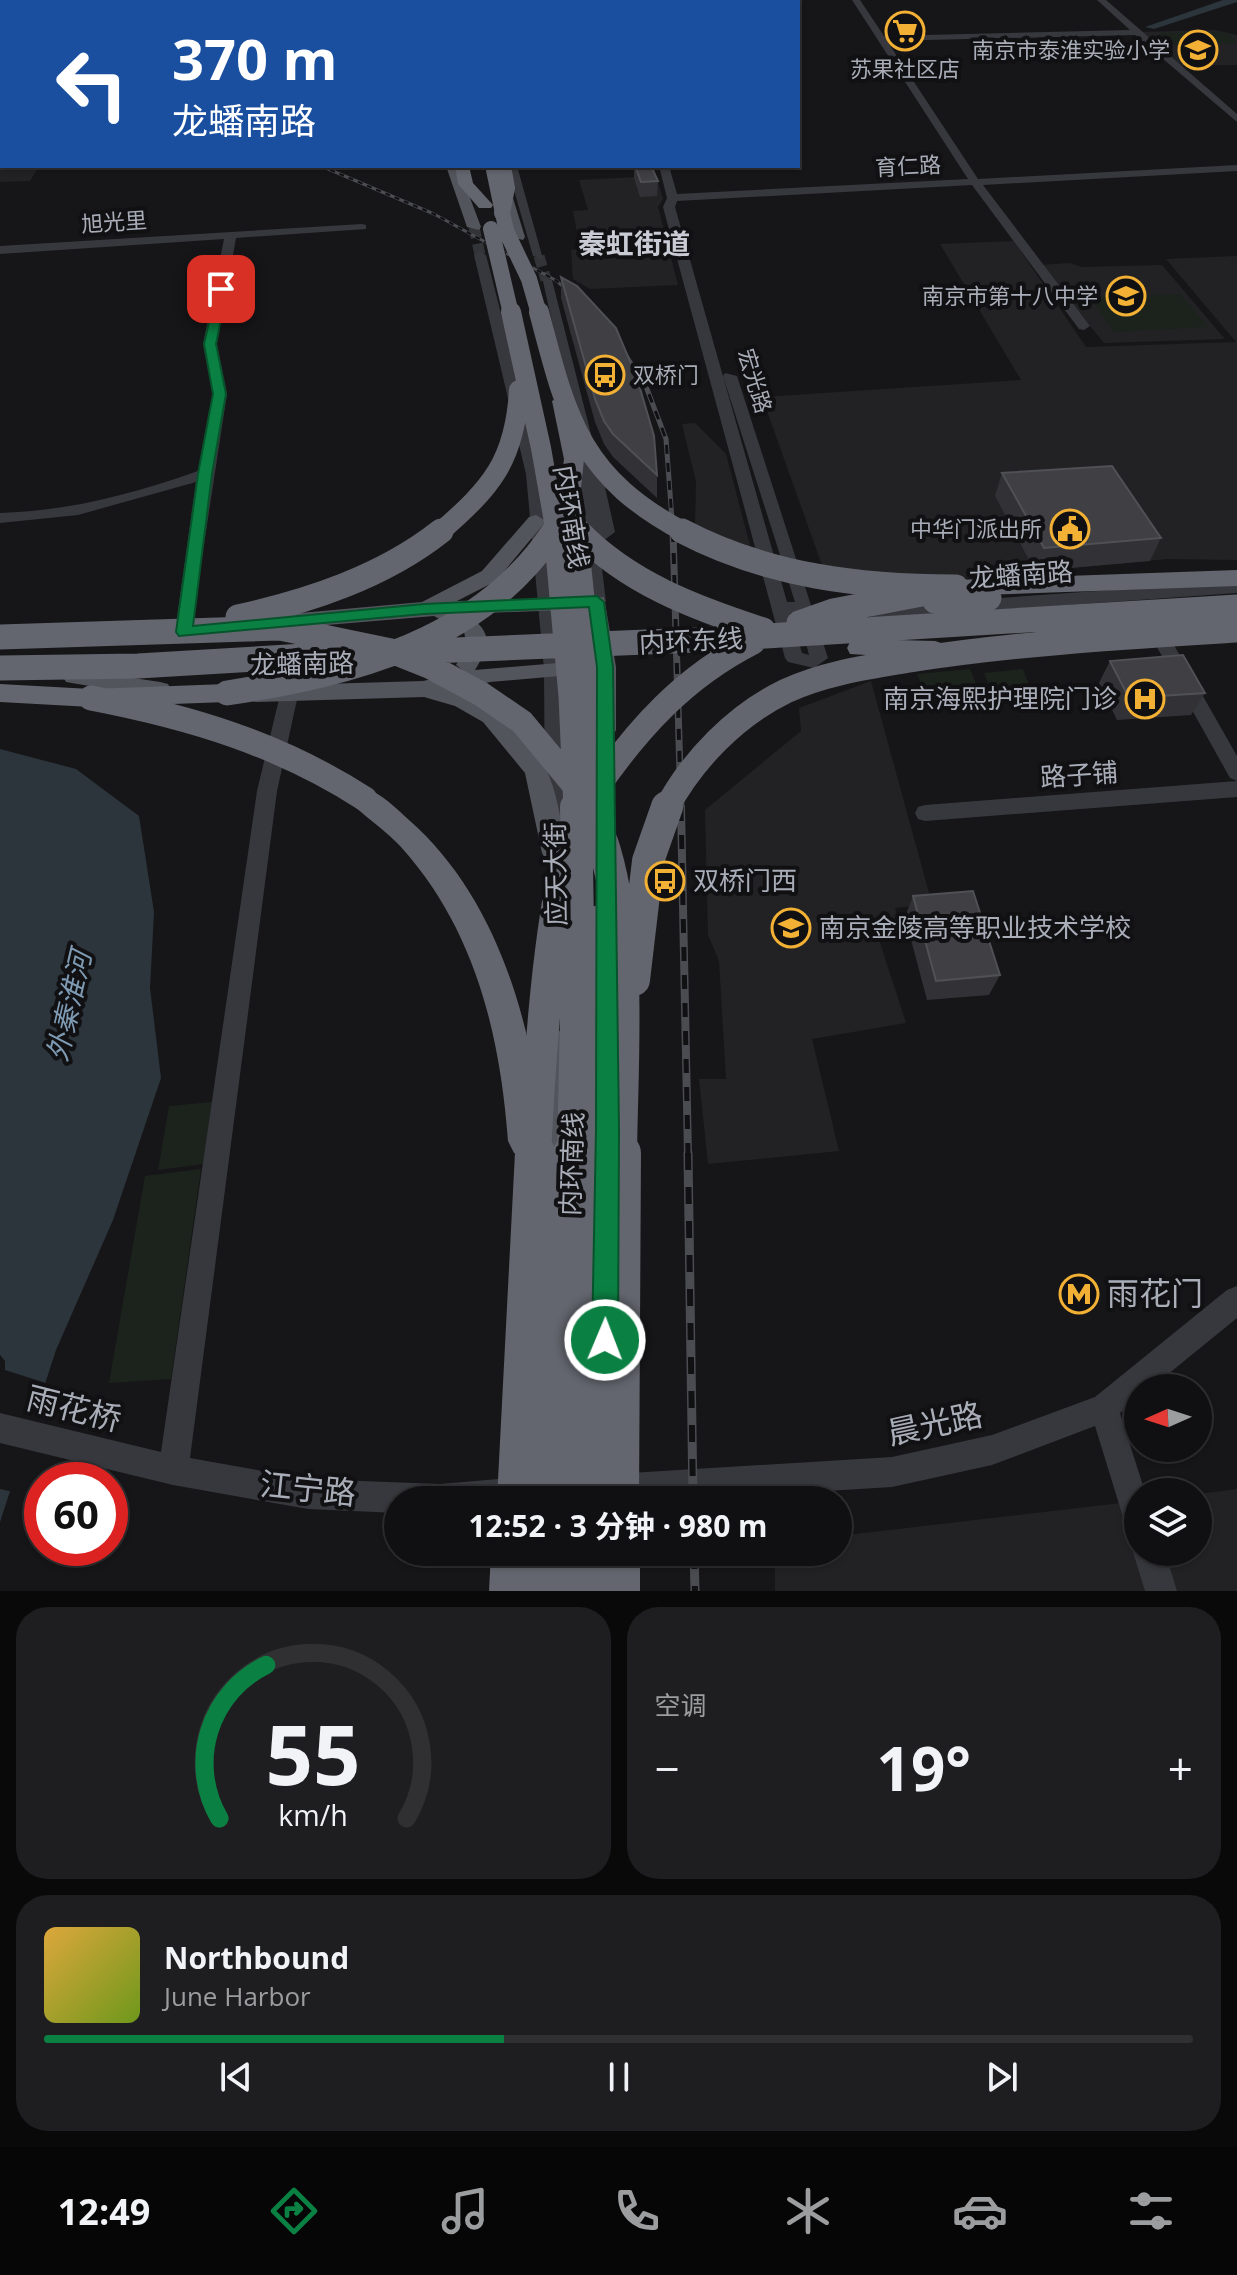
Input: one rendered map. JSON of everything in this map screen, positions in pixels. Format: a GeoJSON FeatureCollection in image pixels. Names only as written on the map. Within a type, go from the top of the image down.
{"type":"FeatureCollection","features":[{"type":"Feature","properties":{"kind":"highway"},"geometry":{"type":"LineString","coordinates":[[462,168],[466,184],[485,205]]}},
{"type":"Feature","properties":{"kind":"highway","name":"内环南线"},"geometry":{"type":"LineString","coordinates":[[476,168],[485,205],[498,228],[551,402],[567,482],[583,596],[595,723],[601,972],[604,1486]]}},
{"type":"Feature","properties":{"kind":"highway","name":"内环南线"},"geometry":{"type":"LineString","coordinates":[[498,168],[498,228],[551,500],[562,580],[576,760],[579,993],[537,1486]]}},
{"type":"Feature","properties":{"kind":"highway"},"geometry":{"type":"LineString","coordinates":[[0,693],[96,688],[227,693],[294,684],[368,664],[417,645],[498,596],[522,573],[560,522],[572,490],[574,459],[558,386],[523,258],[498,228],[487,250],[527,438],[539,471],[556,502],[588,541],[639,579],[729,619],[769,632],[859,648],[957,651],[1237,630]]}},
{"type":"Feature","properties":{"kind":"highway"},"geometry":{"type":"LineString","coordinates":[[558,386],[574,429],[595,464],[637,503],[696,538],[730,553],[815,576],[875,586],[1237,582]]}},
{"type":"Feature","properties":{"kind":"highway"},"geometry":{"type":"LineString","coordinates":[[169,634],[293,603],[362,578],[421,546],[463,511],[496,473],[513,440],[519,391]]}},
{"type":"Feature","properties":{"kind":"highway"},"geometry":{"type":"LineString","coordinates":[[1209,588],[1237,582]]}},
{"type":"Feature","properties":{"kind":"highway"},"geometry":{"type":"LineString","coordinates":[[531,1250],[542,1026],[551,935],[566,859],[592,796],[622,749],[650,715],[694,675],[737,649],[833,611],[956,587]]}},
{"type":"Feature","properties":{"kind":"highway"},"geometry":{"type":"LineString","coordinates":[[667,638],[695,619],[1109,591],[1164,594]]}},
{"type":"Feature","properties":{"kind":"highway","name":"内环东线"},"geometry":{"type":"LineString","coordinates":[[0,668],[138,666],[311,654],[601,649],[667,638],[1237,597]]}},
{"type":"Feature","properties":{"kind":"highway","name":"内环东线"},"geometry":{"type":"LineString","coordinates":[[667,638],[1237,607]]}},
{"type":"Feature","properties":{"kind":"highway"},"geometry":{"type":"LineString","coordinates":[[667,638],[704,652],[1153,624],[1177,619]]}},
{"type":"Feature","properties":{"kind":"highway"},"geometry":{"type":"LineString","coordinates":[[57,643],[280,628],[360,643],[431,667],[522,722],[575,786],[605,849],[614,895],[622,977],[622,1088],[604,1486]]}},
{"type":"Feature","properties":{"kind":"highway"},"geometry":{"type":"LineString","coordinates":[[0,637],[497,631],[601,649]]}},
{"type":"Feature","properties":{"kind":"highway","name":"内环东线"},"geometry":{"type":"LineString","coordinates":[[0,656],[501,642],[601,649]]}},
{"type":"Feature","properties":{"kind":"highway"},"geometry":{"type":"LineString","coordinates":[[96,688],[190,671],[526,657],[601,649]]}},
{"type":"Feature","properties":{"kind":"highway"},"geometry":{"type":"LineString","coordinates":[[622,1088],[647,877],[659,823],[692,769],[727,731],[772,698],[828,675],[957,651]]}},
{"type":"Feature","properties":{"kind":"highway"},"geometry":{"type":"LineString","coordinates":[[96,688],[234,732],[287,752],[330,775],[365,799],[410,839],[452,891],[487,954],[511,1027],[525,1129],[536,1486]]}},
{"type":"Feature","properties":{"kind":"highway"},"geometry":{"type":"LineString","coordinates":[[511,1591],[512,1566]]}},
{"type":"Feature","properties":{"kind":"highway"},"geometry":{"type":"LineString","coordinates":[[552,1591],[553,1566]]}},
{"type":"Feature","properties":{"kind":"highway"},"geometry":{"type":"LineString","coordinates":[[590,1591],[591,1566]]}},
{"type":"Feature","properties":{"kind":"highway"},"geometry":{"type":"LineString","coordinates":[[618,1566],[618,1591]]}},
{"type":"Feature","properties":{"kind":"main road"},"geometry":{"type":"LineString","coordinates":[[453,168],[498,228]]}},
{"type":"Feature","properties":{"kind":"main road"},"geometry":{"type":"LineString","coordinates":[[498,168],[498,228]]}},
{"type":"Feature","properties":{"kind":"main road"},"geometry":{"type":"LineString","coordinates":[[424,609],[489,576],[536,521]]}},
{"type":"Feature","properties":{"kind":"main road","name":"应天大街"},"geometry":{"type":"LineString","coordinates":[[597,602],[601,649],[608,1130],[604,1486]]}},
{"type":"Feature","properties":{"kind":"main road","name":"龙蟠南路"},"geometry":{"type":"LineString","coordinates":[[169,634],[424,609],[597,602]]}},
{"type":"Feature","properties":{"kind":"main road"},"geometry":{"type":"LineString","coordinates":[[423,689],[472,662],[478,646],[474,628],[456,617],[424,609]]}},
{"type":"Feature","properties":{"kind":"main road"},"geometry":{"type":"LineString","coordinates":[[0,646],[57,643]]}},
{"type":"Feature","properties":{"kind":"main road","name":"龙蟠南路"},"geometry":{"type":"LineString","coordinates":[[0,677],[96,688],[289,695],[423,689],[490,674],[553,669],[601,649]]}},
{"type":"Feature","properties":{"kind":"main road"},"geometry":{"type":"LineString","coordinates":[[423,689],[463,700],[491,716],[512,739],[536,771],[555,853]]}},
{"type":"Feature","properties":{"kind":"main road","name":"应天大街"},"geometry":{"type":"LineString","coordinates":[[537,1486],[558,1025]]}},
{"type":"Feature","properties":{"kind":"main road"},"geometry":{"type":"LineString","coordinates":[[529,1591],[530,1566]]}},
{"type":"Feature","properties":{"kind":"main road"},"geometry":{"type":"LineString","coordinates":[[601,1591],[602,1566]]}},
{"type":"Feature","properties":{"kind":"street","name":"育仁路"},"geometry":{"type":"LineString","coordinates":[[677,198],[975,182],[856,0]]}},
{"type":"Feature","properties":{"kind":"street"},"geometry":{"type":"LineString","coordinates":[[1101,0],[1237,119]]}},
{"type":"Feature","properties":{"kind":"street"},"geometry":{"type":"LineString","coordinates":[[882,39],[1137,32]]}},
{"type":"Feature","properties":{"kind":"street"},"geometry":{"type":"LineString","coordinates":[[513,168],[539,256]]}},
{"type":"Feature","properties":{"kind":"street","name":"宏光路"},"geometry":{"type":"LineString","coordinates":[[665,168],[677,198]]}},
{"type":"Feature","properties":{"kind":"street","name":"宏光路"},"geometry":{"type":"LineString","coordinates":[[671,168],[677,198],[678,207],[814,637],[819,658],[807,663],[794,658],[669,207],[677,198]]}},
{"type":"Feature","properties":{"kind":"street"},"geometry":{"type":"LineString","coordinates":[[975,182],[1237,168]]}},
{"type":"Feature","properties":{"kind":"street"},"geometry":{"type":"LineString","coordinates":[[975,182],[1084,326]]}},
{"type":"Feature","properties":{"kind":"street","name":"旭光里"},"geometry":{"type":"LineString","coordinates":[[0,250],[362,227]]}},
{"type":"Feature","properties":{"kind":"street"},"geometry":{"type":"LineString","coordinates":[[169,634],[220,394],[210,344],[231,235]]}},
{"type":"Feature","properties":{"kind":"street","name":"应天大街"},"geometry":{"type":"LineString","coordinates":[[480,255],[534,474],[536,521],[553,669],[558,1025]]}},
{"type":"Feature","properties":{"kind":"street","name":"应天大街"},"geometry":{"type":"LineString","coordinates":[[540,283],[579,443],[597,602]]}},
{"type":"Feature","properties":{"kind":"street"},"geometry":{"type":"LineString","coordinates":[[0,518],[70,512],[169,487],[205,474]]}},
{"type":"Feature","properties":{"kind":"street","name":"龙蟠南路"},"geometry":{"type":"LineString","coordinates":[[781,608],[807,612],[1164,594],[1209,588]]}},
{"type":"Feature","properties":{"kind":"street","name":"龙蟠南路"},"geometry":{"type":"LineString","coordinates":[[814,637],[1237,615]]}},
{"type":"Feature","properties":{"kind":"street"},"geometry":{"type":"LineString","coordinates":[[1153,624],[1237,773]]}},
{"type":"Feature","properties":{"kind":"street"},"geometry":{"type":"LineString","coordinates":[[173,1470],[267,791],[289,695]]}},
{"type":"Feature","properties":{"kind":"street","name":"路子铺"},"geometry":{"type":"LineString","coordinates":[[925,813],[1237,789]]}},
{"type":"Feature","properties":{"kind":"street","name":"晨光路"},"geometry":{"type":"LineString","coordinates":[[731,1486],[892,1472],[992,1450],[1104,1408],[1237,1300]]}},
{"type":"Feature","properties":{"kind":"street"},"geometry":{"type":"LineString","coordinates":[[1104,1408],[1126,1478]]}},
{"type":"Feature","properties":{"kind":"street","name":"雨花桥"},"geometry":{"type":"LineString","coordinates":[[0,1428],[131,1460]]}},
{"type":"Feature","properties":{"kind":"street","name":"江宁路"},"geometry":{"type":"LineString","coordinates":[[131,1460],[308,1494],[384,1497]]}},
{"type":"Feature","properties":{"kind":"street"},"geometry":{"type":"LineString","coordinates":[[1153,1566],[1161,1591]]}},
{"type":"Feature","properties":{"kind":"shaded area","name":"南京市泰淮实验小学"},"geometry":{"type":"Polygon","coordinates":[[[1214,30],[1237,35],[1237,65],[1177,66],[1137,32],[1214,30]]]}},
{"type":"Feature","properties":{"kind":"shaded area"},"geometry":{"type":"Polygon","coordinates":[[[1161,33],[1229,34],[1237,43],[1165,45],[1158,37],[1161,33]]]}},
{"type":"Feature","properties":{"kind":"shaded area"},"geometry":{"type":"Polygon","coordinates":[[[0,168],[38,168],[30,181],[0,182],[0,168]]]}},
{"type":"Feature","properties":{"kind":"shaded area"},"geometry":{"type":"Polygon","coordinates":[[[656,176],[663,199],[658,207],[678,285],[590,289],[573,279],[571,250],[580,249],[573,211],[588,210],[579,180],[656,176]]]}},
{"type":"Feature","properties":{"kind":"shaded area"},"geometry":{"type":"Polygon","coordinates":[[[1014,241],[1086,347],[1236,342],[1166,259],[1237,256],[1237,560],[1167,559],[957,579],[823,568],[762,397],[1021,380],[940,244],[1014,241]]]}},
{"type":"Feature","properties":{"kind":"shaded area","name":"南京市第十八中学"},"geometry":{"type":"Polygon","coordinates":[[[1070,263],[1082,267],[1162,265],[1225,339],[1104,343],[1040,265],[1070,263]]]}},
{"type":"Feature","properties":{"kind":"shaded area"},"geometry":{"type":"Polygon","coordinates":[[[1180,294],[1209,327],[1115,332],[1089,298],[1180,294]]]}},
{"type":"Feature","properties":{"kind":"shaded area"},"geometry":{"type":"Polygon","coordinates":[[[695,423],[726,454],[752,553],[695,525],[696,482],[682,424],[695,423]]]}},
{"type":"Feature","properties":{"kind":"shaded area"},"geometry":{"type":"Polygon","coordinates":[[[970,669],[978,689],[925,694],[917,674],[970,669]]]}},
{"type":"Feature","properties":{"kind":"shaded area"},"geometry":{"type":"Polygon","coordinates":[[[1023,669],[1029,685],[990,688],[984,673],[1023,669]]]}},
{"type":"Feature","properties":{"kind":"shaded area","name":"南京金陵高等职业技术学校"},"geometry":{"type":"Polygon","coordinates":[[[871,681],[932,904],[895,908],[898,919],[873,921],[906,1023],[812,1039],[839,1151],[708,1164],[699,1079],[726,1079],[719,961],[708,935],[705,810],[801,731],[799,708],[871,681]]]}},
{"type":"Feature","properties":{"kind":"shaded area"},"geometry":{"type":"Polygon","coordinates":[[[212,1102],[203,1164],[158,1170],[169,1106],[212,1102]]]}},
{"type":"Feature","properties":{"kind":"shaded area"},"geometry":{"type":"Polygon","coordinates":[[[201,1169],[171,1379],[109,1383],[145,1176],[201,1169]]]}},
{"type":"Feature","properties":{"kind":"shaded area"},"geometry":{"type":"Polygon","coordinates":[[[1237,1489],[1237,1591],[775,1591],[775,1566],[852,1566],[852,1534],[1124,1503],[1124,1566],[1212,1566],[1212,1492],[1237,1489]]]}},
{"type":"Feature","properties":{"kind":"water","name":"外秦淮河"},"geometry":{"type":"Polygon","coordinates":[[[0,749],[76,769],[139,816],[154,912],[150,988],[161,1078],[113,1220],[56,1350],[0,1522],[0,749]]]}},
{"type":"Feature","properties":{"kind":"pier"},"geometry":{"type":"Polygon","coordinates":[[[0,1355],[5,1361],[5,1370],[49,1384],[14,1492],[0,1489],[0,1355]]]}},
{"type":"Feature","properties":{"kind":"building"},"geometry":{"type":"Polygon","coordinates":[[[636,168],[652,168],[658,181],[641,182],[636,168]]]}},
{"type":"Feature","properties":{"kind":"building","name":"双桥门"},"geometry":{"type":"Polygon","coordinates":[[[561,277],[577,286],[616,328],[637,378],[654,436],[657,475],[613,434],[604,421],[561,277]]]}},
{"type":"Feature","properties":{"kind":"building"},"geometry":{"type":"Polygon","coordinates":[[[1112,466],[1161,538],[1044,548],[1002,473],[1112,466]]]}},
{"type":"Feature","properties":{"kind":"building"},"geometry":{"type":"Polygon","coordinates":[[[1183,655],[1205,693],[1129,698],[1110,661],[1183,655]]]}},
{"type":"Feature","properties":{"kind":"building"},"geometry":{"type":"Polygon","coordinates":[[[973,891],[1000,975],[936,981],[913,896],[973,891]]]}},
{"type":"Feature","properties":{"kind":"waterway"},"geometry":{"type":"LineString","coordinates":[[1150,27],[1234,0]]}},
{"type":"Feature","properties":{"kind":"tunnel"},"geometry":{"type":"LineString","coordinates":[[474,227],[480,255]]}},
{"type":"Feature","properties":{"kind":"tunnel"},"geometry":{"type":"LineString","coordinates":[[539,256],[546,280]]}},
{"type":"Feature","properties":{"kind":"railway"},"geometry":{"type":"LineString","coordinates":[[326,168],[434,214],[557,281],[577,301]]}},
{"type":"Feature","properties":{"kind":"railway"},"geometry":{"type":"LineString","coordinates":[[621,348],[647,389],[666,439],[673,533]]}},
{"type":"Feature","properties":{"kind":"railway"},"geometry":{"type":"LineString","coordinates":[[673,531],[681,809]]}},
{"type":"Feature","properties":{"kind":"railway"},"geometry":{"type":"LineString","coordinates":[[681,807],[688,1155]]}},
{"type":"Feature","properties":{"kind":"railway"},"geometry":{"type":"LineString","coordinates":[[688,1153],[693,1486]]}},
{"type":"Feature","properties":{"kind":"railway"},"geometry":{"type":"LineString","coordinates":[[694,1566],[695,1591]]}},
{"type":"Feature","properties":{"kind":"place","name":"苏果社区店"},"geometry":{"type":"Point","coordinates":[905,31]}},
{"type":"Feature","properties":{"kind":"place","name":"南京市泰淮实验小学"},"geometry":{"type":"Point","coordinates":[1198,50]}},
{"type":"Feature","properties":{"kind":"place","name":"南京市第十八中学"},"geometry":{"type":"Point","coordinates":[1126,296]}},
{"type":"Feature","properties":{"kind":"place","name":"双桥门"},"geometry":{"type":"Point","coordinates":[605,375]}},
{"type":"Feature","properties":{"kind":"place","name":"中华门派出所"},"geometry":{"type":"Point","coordinates":[1070,529]}},
{"type":"Feature","properties":{"kind":"place","name":"南京海熙护理院门诊"},"geometry":{"type":"Point","coordinates":[1145,699]}},
{"type":"Feature","properties":{"kind":"place","name":"双桥门西"},"geometry":{"type":"Point","coordinates":[665,881]}},
{"type":"Feature","properties":{"kind":"place","name":"南京金陵高等职业技术学校"},"geometry":{"type":"Point","coordinates":[791,928]}},
{"type":"Feature","properties":{"kind":"place","name":"雨花门"},"geometry":{"type":"Point","coordinates":[1079,1294]}},
{"type":"Feature","properties":{"kind":"district","name":"秦虹街道"},"geometry":{"type":"Point","coordinates":[634,244]}},
{"type":"Feature","properties":{"kind":"route"},"geometry":{"type":"LineString","coordinates":[[221,289],[210,344],[220,394],[205,474],[184,632],[424,609],[597,602],[605,667],[608,1130],[605,1340]]}}]}
